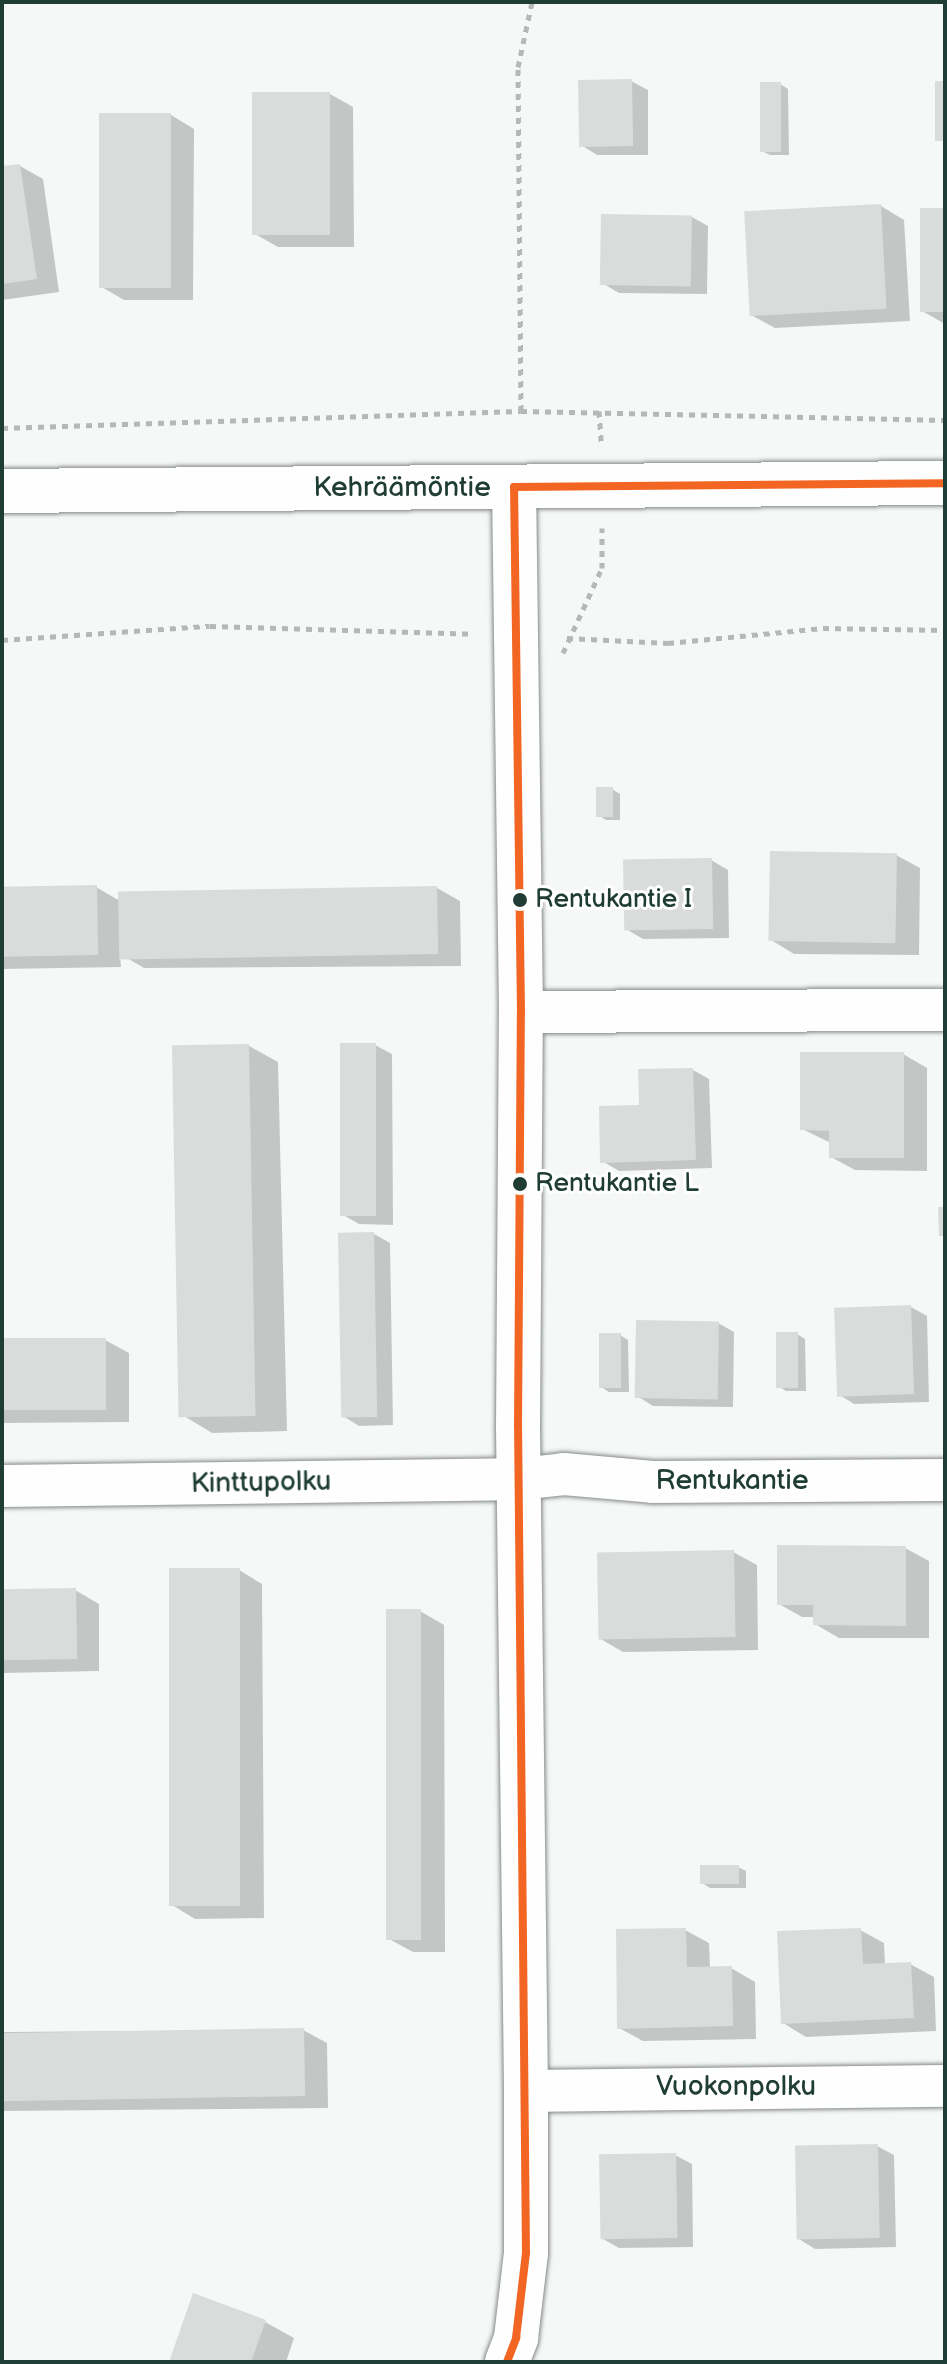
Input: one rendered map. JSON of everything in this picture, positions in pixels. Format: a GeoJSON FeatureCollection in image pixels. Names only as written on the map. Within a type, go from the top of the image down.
{"type":"FeatureCollection","features":[{"type":"Feature","properties":{"kind":"street","name":"Kehräämöntie"},"geometry":{"type":"LineString","coordinates":[[2,491],[945,483]]}},
{"type":"Feature","properties":{"kind":"street"},"geometry":{"type":"LineString","coordinates":[[507,2362],[516,2338],[526,2253],[520,1479],[521,1012],[514,487]]}},
{"type":"Feature","properties":{"kind":"street"},"geometry":{"type":"LineString","coordinates":[[521,1012],[945,1010]]}},
{"type":"Feature","properties":{"kind":"street","name":"Rentukantie"},"geometry":{"type":"LineString","coordinates":[[520,1479],[564,1474],[653,1482],[945,1480]]}},
{"type":"Feature","properties":{"kind":"street","name":"Kinttupolku"},"geometry":{"type":"LineString","coordinates":[[2,1486],[520,1479]]}},
{"type":"Feature","properties":{"kind":"street","name":"Vuokonpolku"},"geometry":{"type":"LineString","coordinates":[[526,2091],[945,2086]]}},
{"type":"Feature","properties":{"kind":"path"},"geometry":{"type":"LineString","coordinates":[[521,411],[518,67],[532,2]]}},
{"type":"Feature","properties":{"kind":"path"},"geometry":{"type":"LineString","coordinates":[[2,428],[521,411],[945,420]]}},
{"type":"Feature","properties":{"kind":"path"},"geometry":{"type":"LineString","coordinates":[[560,660],[602,568],[599,411]]}},
{"type":"Feature","properties":{"kind":"path"},"geometry":{"type":"LineString","coordinates":[[2,640],[210,626],[668,643],[823,628],[945,630]]}},
{"type":"Feature","properties":{"kind":"building"},"geometry":{"type":"Polygon","coordinates":[[[632,79],[633,146],[579,147],[578,80],[632,79]]]}},
{"type":"Feature","properties":{"kind":"building"},"geometry":{"type":"Polygon","coordinates":[[[935,81],[945,81],[945,141],[935,141],[935,81]]]}},
{"type":"Feature","properties":{"kind":"building"},"geometry":{"type":"Polygon","coordinates":[[[760,82],[781,82],[781,152],[760,152],[760,82]]]}},
{"type":"Feature","properties":{"kind":"building"},"geometry":{"type":"Polygon","coordinates":[[[252,92],[330,92],[330,235],[252,235],[252,92]]]}},
{"type":"Feature","properties":{"kind":"building"},"geometry":{"type":"Polygon","coordinates":[[[99,113],[171,113],[171,288],[99,288],[99,113]]]}},
{"type":"Feature","properties":{"kind":"building"},"geometry":{"type":"Polygon","coordinates":[[[20,164],[37,279],[2,284],[2,166],[20,164]]]}},
{"type":"Feature","properties":{"kind":"building"},"geometry":{"type":"Polygon","coordinates":[[[881,204],[886,309],[750,316],[744,211],[881,204]]]}},
{"type":"Feature","properties":{"kind":"building"},"geometry":{"type":"Polygon","coordinates":[[[920,208],[945,208],[945,312],[920,312],[920,208]]]}},
{"type":"Feature","properties":{"kind":"building"},"geometry":{"type":"Polygon","coordinates":[[[601,214],[692,216],[691,287],[600,285],[601,214]]]}},
{"type":"Feature","properties":{"kind":"building"},"geometry":{"type":"Polygon","coordinates":[[[596,787],[613,787],[613,817],[596,817],[596,787]]]}},
{"type":"Feature","properties":{"kind":"building"},"geometry":{"type":"Polygon","coordinates":[[[770,851],[897,853],[895,943],[768,941],[770,851]]]}},
{"type":"Feature","properties":{"kind":"building"},"geometry":{"type":"Polygon","coordinates":[[[712,858],[713,929],[624,931],[623,860],[712,858]]]}},
{"type":"Feature","properties":{"kind":"building"},"geometry":{"type":"Polygon","coordinates":[[[97,885],[98,955],[3,957],[2,887],[97,885]]]}},
{"type":"Feature","properties":{"kind":"building"},"geometry":{"type":"Polygon","coordinates":[[[437,886],[438,954],[119,960],[118,892],[437,886]]]}},
{"type":"Feature","properties":{"kind":"building"},"geometry":{"type":"Polygon","coordinates":[[[340,1043],[376,1043],[376,1216],[340,1216],[340,1043]]]}},
{"type":"Feature","properties":{"kind":"building"},"geometry":{"type":"Polygon","coordinates":[[[249,1044],[255,1416],[179,1417],[172,1045],[249,1044]]]}},
{"type":"Feature","properties":{"kind":"building"},"geometry":{"type":"Polygon","coordinates":[[[800,1052],[904,1052],[904,1158],[829,1158],[829,1131],[800,1130],[800,1052]]]}},
{"type":"Feature","properties":{"kind":"building"},"geometry":{"type":"Polygon","coordinates":[[[693,1068],[696,1160],[600,1163],[599,1106],[639,1105],[638,1069],[693,1068]]]}},
{"type":"Feature","properties":{"kind":"building"},"geometry":{"type":"Polygon","coordinates":[[[938,1207],[945,1207],[945,1236],[939,1236],[938,1207]]]}},
{"type":"Feature","properties":{"kind":"building"},"geometry":{"type":"Polygon","coordinates":[[[374,1232],[377,1417],[341,1418],[338,1233],[374,1232]]]}},
{"type":"Feature","properties":{"kind":"building"},"geometry":{"type":"Polygon","coordinates":[[[911,1305],[914,1394],[837,1397],[834,1308],[911,1305]]]}},
{"type":"Feature","properties":{"kind":"building"},"geometry":{"type":"Polygon","coordinates":[[[636,1320],[719,1321],[718,1399],[635,1398],[636,1320]]]}},
{"type":"Feature","properties":{"kind":"building"},"geometry":{"type":"Polygon","coordinates":[[[776,1332],[798,1332],[798,1388],[776,1388],[776,1332]]]}},
{"type":"Feature","properties":{"kind":"building"},"geometry":{"type":"Polygon","coordinates":[[[599,1333],[621,1333],[621,1388],[599,1388],[599,1333]]]}},
{"type":"Feature","properties":{"kind":"building"},"geometry":{"type":"Polygon","coordinates":[[[2,1338],[106,1338],[106,1410],[2,1410],[2,1338]]]}},
{"type":"Feature","properties":{"kind":"building"},"geometry":{"type":"Polygon","coordinates":[[[777,1545],[906,1546],[906,1626],[813,1625],[813,1605],[777,1605],[777,1545]]]}},
{"type":"Feature","properties":{"kind":"building"},"geometry":{"type":"Polygon","coordinates":[[[734,1550],[736,1637],[599,1639],[597,1552],[734,1550]]]}},
{"type":"Feature","properties":{"kind":"building"},"geometry":{"type":"Polygon","coordinates":[[[169,1568],[240,1568],[240,1906],[169,1906],[169,1568]]]}},
{"type":"Feature","properties":{"kind":"building"},"geometry":{"type":"Polygon","coordinates":[[[76,1588],[77,1659],[3,1660],[2,1589],[76,1588]]]}},
{"type":"Feature","properties":{"kind":"building"},"geometry":{"type":"Polygon","coordinates":[[[386,1609],[421,1609],[421,1940],[386,1940],[386,1609]]]}},
{"type":"Feature","properties":{"kind":"building"},"geometry":{"type":"Polygon","coordinates":[[[700,1865],[739,1865],[739,1884],[700,1884],[700,1865]]]}},
{"type":"Feature","properties":{"kind":"building"},"geometry":{"type":"Polygon","coordinates":[[[686,1928],[687,1967],[732,1966],[733,2026],[617,2029],[616,1929],[686,1928]]]}},
{"type":"Feature","properties":{"kind":"building"},"geometry":{"type":"Polygon","coordinates":[[[861,1928],[863,1964],[911,1962],[914,2018],[781,2024],[777,1931],[861,1928]]]}},
{"type":"Feature","properties":{"kind":"building"},"geometry":{"type":"Polygon","coordinates":[[[304,2028],[305,2096],[3,2101],[2,2033],[304,2028]]]}},
{"type":"Feature","properties":{"kind":"building"},"geometry":{"type":"Polygon","coordinates":[[[878,2144],[880,2238],[797,2239],[795,2145],[878,2144]]]}},
{"type":"Feature","properties":{"kind":"building"},"geometry":{"type":"Polygon","coordinates":[[[676,2153],[677,2238],[600,2239],[599,2154],[676,2153]]]}},
{"type":"Feature","properties":{"kind":"building"},"geometry":{"type":"Polygon","coordinates":[[[193,2293],[266,2320],[251,2362],[169,2362],[193,2293]]]}},
{"type":"Feature","properties":{"kind":"transit line"},"geometry":{"type":"LineString","coordinates":[[514,487],[945,483]]}},
{"type":"Feature","properties":{"kind":"transit line"},"geometry":{"type":"LineString","coordinates":[[507,2362],[516,2338],[526,2253],[518,1426],[521,1012],[514,487]]}},
{"type":"Feature","properties":{"kind":"place","name":"Rentukantie I"},"geometry":{"type":"Point","coordinates":[520,900]}},
{"type":"Feature","properties":{"kind":"place","name":"Rentukantie L"},"geometry":{"type":"Point","coordinates":[520,1184]}}]}
